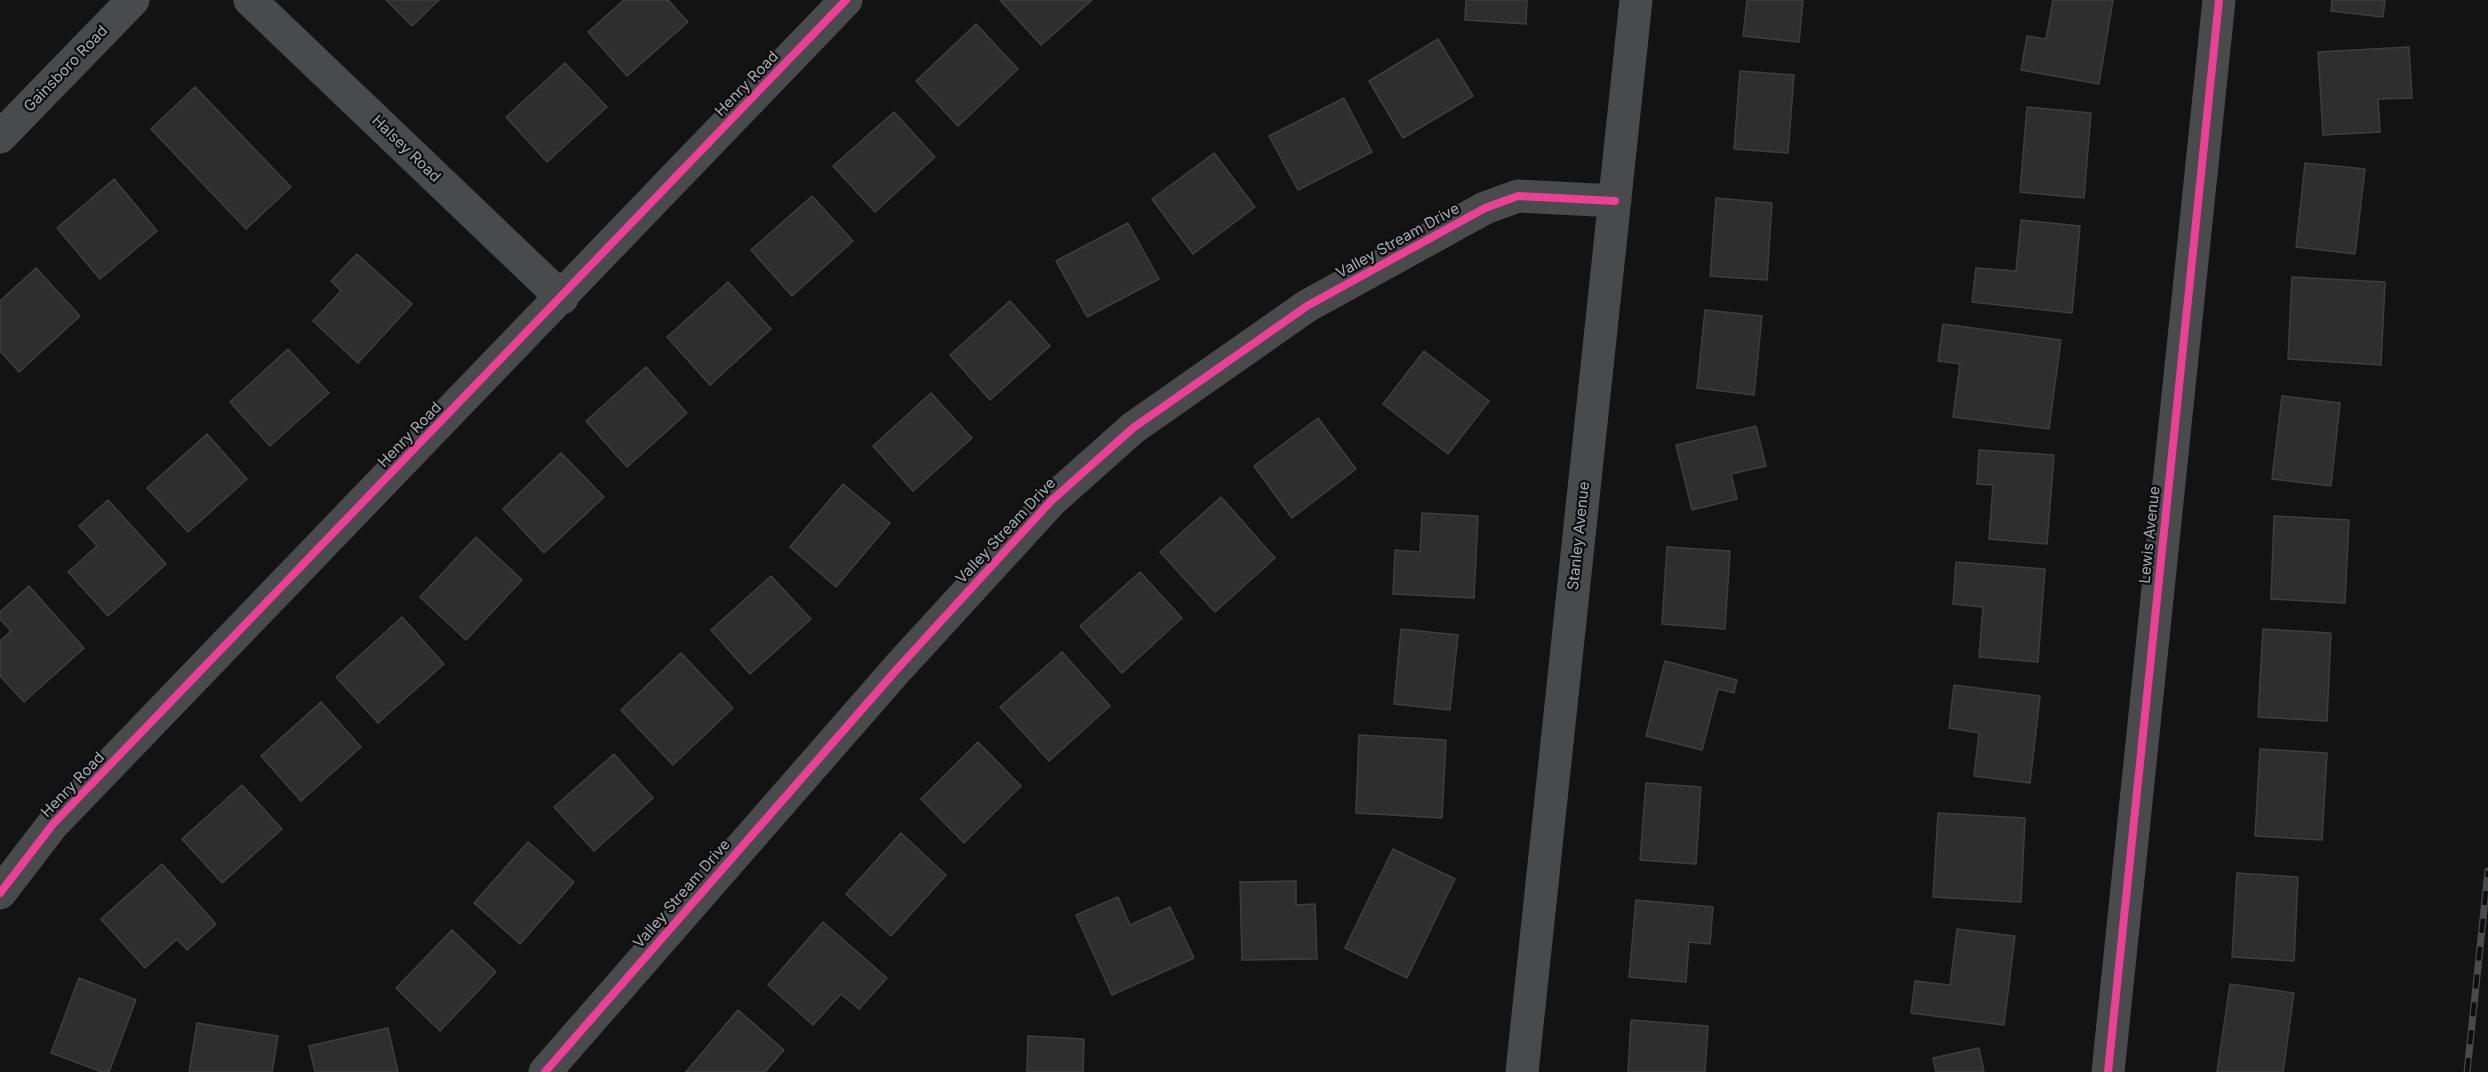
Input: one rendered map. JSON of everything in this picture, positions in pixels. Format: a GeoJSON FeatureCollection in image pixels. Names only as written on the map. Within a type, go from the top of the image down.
{"type":"FeatureCollection","features":[{"type":"Feature","properties":{"kind":"street","name":"Gainsboro Road"},"geometry":{"type":"LineString","coordinates":[[0,137],[133,0]]}},
{"type":"Feature","properties":{"kind":"street","name":"Halsey Road"},"geometry":{"type":"LineString","coordinates":[[250,0],[562,297]]}},
{"type":"Feature","properties":{"kind":"street","name":"Henry Road"},"geometry":{"type":"LineString","coordinates":[[0,892],[53,824],[846,0]]}},
{"type":"Feature","properties":{"kind":"street","name":"Stanley Avenue"},"geometry":{"type":"LineString","coordinates":[[1522,1072],[1636,0]]}},
{"type":"Feature","properties":{"kind":"street","name":"Lewis Avenue"},"geometry":{"type":"LineString","coordinates":[[2108,1072],[2219,0]]}},
{"type":"Feature","properties":{"kind":"street","name":"Valley Stream Drive"},"geometry":{"type":"LineString","coordinates":[[545,1072],[898,668],[1051,501],[1133,428],[1307,306],[1485,208],[1518,196],[1615,201]]}},
{"type":"Feature","properties":{"kind":"building"},"geometry":{"type":"Polygon","coordinates":[[[386,0],[439,0],[412,26],[386,0]]]}},
{"type":"Feature","properties":{"kind":"building"},"geometry":{"type":"Polygon","coordinates":[[[624,0],[668,0],[688,22],[627,76],[588,32],[624,0]]]}},
{"type":"Feature","properties":{"kind":"building"},"geometry":{"type":"Polygon","coordinates":[[[1000,0],[1092,0],[1041,45],[1000,0]]]}},
{"type":"Feature","properties":{"kind":"building"},"geometry":{"type":"Polygon","coordinates":[[[1466,0],[1527,0],[1526,24],[1465,20],[1466,0]]]}},
{"type":"Feature","properties":{"kind":"building"},"geometry":{"type":"Polygon","coordinates":[[[1747,0],[1803,0],[1799,42],[1743,36],[1747,0]]]}},
{"type":"Feature","properties":{"kind":"building"},"geometry":{"type":"Polygon","coordinates":[[[2053,0],[2113,0],[2099,84],[2021,70],[2027,36],[2046,39],[2053,0]]]}},
{"type":"Feature","properties":{"kind":"building"},"geometry":{"type":"Polygon","coordinates":[[[2332,0],[2385,0],[2383,17],[2331,11],[2332,0]]]}},
{"type":"Feature","properties":{"kind":"building"},"geometry":{"type":"Polygon","coordinates":[[[976,24],[1018,69],[958,126],[916,81],[976,24]]]}},
{"type":"Feature","properties":{"kind":"building"},"geometry":{"type":"Polygon","coordinates":[[[1438,39],[1473,96],[1403,138],[1369,81],[1438,39]]]}},
{"type":"Feature","properties":{"kind":"building"},"geometry":{"type":"Polygon","coordinates":[[[2409,47],[2412,98],[2378,99],[2380,132],[2323,135],[2318,52],[2409,47]]]}},
{"type":"Feature","properties":{"kind":"building"},"geometry":{"type":"Polygon","coordinates":[[[565,63],[607,107],[547,162],[506,117],[565,63]]]}},
{"type":"Feature","properties":{"kind":"building"},"geometry":{"type":"Polygon","coordinates":[[[1740,71],[1794,75],[1788,153],[1734,149],[1740,71]]]}},
{"type":"Feature","properties":{"kind":"building"},"geometry":{"type":"Polygon","coordinates":[[[195,87],[291,187],[246,229],[151,129],[195,87]]]}},
{"type":"Feature","properties":{"kind":"building"},"geometry":{"type":"Polygon","coordinates":[[[1344,98],[1372,152],[1298,190],[1269,136],[1344,98]]]}},
{"type":"Feature","properties":{"kind":"building"},"geometry":{"type":"Polygon","coordinates":[[[2027,107],[2091,113],[2084,198],[2020,192],[2027,107]]]}},
{"type":"Feature","properties":{"kind":"building"},"geometry":{"type":"Polygon","coordinates":[[[894,112],[935,157],[875,212],[833,166],[894,112]]]}},
{"type":"Feature","properties":{"kind":"building"},"geometry":{"type":"Polygon","coordinates":[[[1214,153],[1255,207],[1193,254],[1152,199],[1214,153]]]}},
{"type":"Feature","properties":{"kind":"building"},"geometry":{"type":"Polygon","coordinates":[[[2305,163],[2365,169],[2355,254],[2296,247],[2305,163]]]}},
{"type":"Feature","properties":{"kind":"building"},"geometry":{"type":"Polygon","coordinates":[[[114,179],[157,231],[100,279],[57,228],[114,179]]]}},
{"type":"Feature","properties":{"kind":"building"},"geometry":{"type":"Polygon","coordinates":[[[812,196],[853,241],[792,296],[751,250],[812,196]]]}},
{"type":"Feature","properties":{"kind":"building"},"geometry":{"type":"Polygon","coordinates":[[[1716,198],[1772,203],[1767,280],[1710,276],[1716,198]]]}},
{"type":"Feature","properties":{"kind":"building"},"geometry":{"type":"Polygon","coordinates":[[[2021,220],[2080,226],[2072,313],[1972,302],[1976,268],[2016,271],[2021,220]]]}},
{"type":"Feature","properties":{"kind":"building"},"geometry":{"type":"Polygon","coordinates":[[[1128,223],[1159,279],[1087,317],[1056,261],[1128,223]]]}},
{"type":"Feature","properties":{"kind":"building"},"geometry":{"type":"Polygon","coordinates":[[[357,254],[412,304],[358,363],[313,321],[341,291],[331,281],[357,254]]]}},
{"type":"Feature","properties":{"kind":"building"},"geometry":{"type":"Polygon","coordinates":[[[36,268],[80,316],[19,372],[0,351],[0,301],[36,268]]]}},
{"type":"Feature","properties":{"kind":"building"},"geometry":{"type":"Polygon","coordinates":[[[2292,277],[2385,282],[2381,365],[2288,359],[2292,277]]]}},
{"type":"Feature","properties":{"kind":"building"},"geometry":{"type":"Polygon","coordinates":[[[728,282],[771,329],[710,385],[667,337],[728,282]]]}},
{"type":"Feature","properties":{"kind":"building"},"geometry":{"type":"Polygon","coordinates":[[[1010,301],[1050,346],[990,400],[950,355],[1010,301]]]}},
{"type":"Feature","properties":{"kind":"building"},"geometry":{"type":"Polygon","coordinates":[[[1705,310],[1762,316],[1754,395],[1697,388],[1705,310]]]}},
{"type":"Feature","properties":{"kind":"building"},"geometry":{"type":"Polygon","coordinates":[[[1943,324],[2061,340],[2049,429],[1953,417],[1960,364],[1938,361],[1943,324]]]}},
{"type":"Feature","properties":{"kind":"building"},"geometry":{"type":"Polygon","coordinates":[[[288,349],[329,393],[270,446],[230,402],[288,349]]]}},
{"type":"Feature","properties":{"kind":"building"},"geometry":{"type":"Polygon","coordinates":[[[1424,351],[1489,401],[1448,454],[1383,404],[1424,351]]]}},
{"type":"Feature","properties":{"kind":"building"},"geometry":{"type":"Polygon","coordinates":[[[646,367],[687,413],[627,467],[586,421],[646,367]]]}},
{"type":"Feature","properties":{"kind":"building"},"geometry":{"type":"Polygon","coordinates":[[[931,393],[972,438],[913,491],[873,446],[931,393]]]}},
{"type":"Feature","properties":{"kind":"building"},"geometry":{"type":"Polygon","coordinates":[[[2282,396],[2340,403],[2331,486],[2272,479],[2282,396]]]}},
{"type":"Feature","properties":{"kind":"building"},"geometry":{"type":"Polygon","coordinates":[[[1318,418],[1356,469],[1292,518],[1254,466],[1318,418]]]}},
{"type":"Feature","properties":{"kind":"building"},"geometry":{"type":"Polygon","coordinates":[[[1756,426],[1766,466],[1731,474],[1737,499],[1692,510],[1676,445],[1756,426]]]}},
{"type":"Feature","properties":{"kind":"building"},"geometry":{"type":"Polygon","coordinates":[[[207,434],[247,479],[188,532],[147,488],[207,434]]]}},
{"type":"Feature","properties":{"kind":"building"},"geometry":{"type":"Polygon","coordinates":[[[1979,450],[2054,455],[2047,544],[1989,539],[1993,485],[1977,484],[1979,450]]]}},
{"type":"Feature","properties":{"kind":"building"},"geometry":{"type":"Polygon","coordinates":[[[561,453],[604,497],[544,553],[503,509],[561,453]]]}},
{"type":"Feature","properties":{"kind":"building"},"geometry":{"type":"Polygon","coordinates":[[[843,484],[890,523],[836,587],[790,547],[843,484]]]}},
{"type":"Feature","properties":{"kind":"building"},"geometry":{"type":"Polygon","coordinates":[[[1221,497],[1275,558],[1215,612],[1160,552],[1221,497]]]}},
{"type":"Feature","properties":{"kind":"building"},"geometry":{"type":"Polygon","coordinates":[[[108,500],[166,564],[108,616],[68,572],[97,546],[79,526],[108,500]]]}},
{"type":"Feature","properties":{"kind":"building"},"geometry":{"type":"Polygon","coordinates":[[[1422,513],[1478,516],[1474,598],[1393,594],[1395,550],[1420,552],[1422,513]]]}},
{"type":"Feature","properties":{"kind":"building"},"geometry":{"type":"Polygon","coordinates":[[[2274,516],[2349,520],[2345,603],[2271,599],[2274,516]]]}},
{"type":"Feature","properties":{"kind":"building"},"geometry":{"type":"Polygon","coordinates":[[[476,537],[522,580],[466,640],[420,597],[476,537]]]}},
{"type":"Feature","properties":{"kind":"building"},"geometry":{"type":"Polygon","coordinates":[[[1667,547],[1730,551],[1725,629],[1662,624],[1667,547]]]}},
{"type":"Feature","properties":{"kind":"building"},"geometry":{"type":"Polygon","coordinates":[[[1956,562],[2045,569],[2038,662],[1979,657],[1983,607],[1953,604],[1956,562]]]}},
{"type":"Feature","properties":{"kind":"building"},"geometry":{"type":"Polygon","coordinates":[[[1140,572],[1182,618],[1122,673],[1080,626],[1140,572]]]}},
{"type":"Feature","properties":{"kind":"building"},"geometry":{"type":"Polygon","coordinates":[[[771,576],[811,619],[750,674],[711,630],[771,576]]]}},
{"type":"Feature","properties":{"kind":"building"},"geometry":{"type":"Polygon","coordinates":[[[29,586],[84,648],[24,702],[0,676],[0,641],[11,631],[0,619],[0,612],[29,586]]]}},
{"type":"Feature","properties":{"kind":"building"},"geometry":{"type":"Polygon","coordinates":[[[402,617],[444,664],[378,723],[336,677],[402,617]]]}},
{"type":"Feature","properties":{"kind":"building"},"geometry":{"type":"Polygon","coordinates":[[[1401,629],[1458,635],[1450,710],[1394,704],[1401,629]]]}},
{"type":"Feature","properties":{"kind":"building"},"geometry":{"type":"Polygon","coordinates":[[[2263,629],[2331,633],[2327,721],[2258,717],[2263,629]]]}},
{"type":"Feature","properties":{"kind":"building"},"geometry":{"type":"Polygon","coordinates":[[[1062,652],[1110,706],[1049,761],[1000,707],[1062,652]]]}},
{"type":"Feature","properties":{"kind":"building"},"geometry":{"type":"Polygon","coordinates":[[[681,653],[733,708],[673,765],[621,710],[681,653]]]}},
{"type":"Feature","properties":{"kind":"building"},"geometry":{"type":"Polygon","coordinates":[[[1665,661],[1737,680],[1734,693],[1718,689],[1702,750],[1646,736],[1665,661]]]}},
{"type":"Feature","properties":{"kind":"building"},"geometry":{"type":"Polygon","coordinates":[[[1954,685],[2040,696],[2030,783],[1974,776],[1979,733],[1949,728],[1954,685]]]}},
{"type":"Feature","properties":{"kind":"building"},"geometry":{"type":"Polygon","coordinates":[[[321,702],[361,747],[301,801],[261,756],[321,702]]]}},
{"type":"Feature","properties":{"kind":"building"},"geometry":{"type":"Polygon","coordinates":[[[1359,735],[1446,740],[1442,818],[1356,813],[1359,735]]]}},
{"type":"Feature","properties":{"kind":"building"},"geometry":{"type":"Polygon","coordinates":[[[978,742],[1021,786],[964,843],[921,799],[978,742]]]}},
{"type":"Feature","properties":{"kind":"building"},"geometry":{"type":"Polygon","coordinates":[[[2260,749],[2327,753],[2322,840],[2255,836],[2260,749]]]}},
{"type":"Feature","properties":{"kind":"building"},"geometry":{"type":"Polygon","coordinates":[[[614,754],[653,798],[594,851],[554,807],[614,754]]]}},
{"type":"Feature","properties":{"kind":"building"},"geometry":{"type":"Polygon","coordinates":[[[1646,783],[1701,787],[1696,864],[1640,860],[1646,783]]]}},
{"type":"Feature","properties":{"kind":"building"},"geometry":{"type":"Polygon","coordinates":[[[242,785],[282,829],[222,883],[182,839],[242,785]]]}},
{"type":"Feature","properties":{"kind":"building"},"geometry":{"type":"Polygon","coordinates":[[[1938,813],[2025,818],[2021,902],[1933,897],[1938,813]]]}},
{"type":"Feature","properties":{"kind":"building"},"geometry":{"type":"Polygon","coordinates":[[[901,833],[946,875],[891,936],[846,894],[901,833]]]}},
{"type":"Feature","properties":{"kind":"building"},"geometry":{"type":"Polygon","coordinates":[[[528,842],[574,882],[520,944],[474,903],[528,842]]]}},
{"type":"Feature","properties":{"kind":"building"},"geometry":{"type":"Polygon","coordinates":[[[1393,849],[1455,879],[1407,978],[1345,948],[1393,849]]]}},
{"type":"Feature","properties":{"kind":"building"},"geometry":{"type":"Polygon","coordinates":[[[162,864],[216,924],[187,950],[177,939],[145,968],[101,919],[162,864]]]}},
{"type":"Feature","properties":{"kind":"building"},"geometry":{"type":"Polygon","coordinates":[[[2237,873],[2298,877],[2294,961],[2232,957],[2237,873]]]}},
{"type":"Feature","properties":{"kind":"building"},"geometry":{"type":"Polygon","coordinates":[[[1296,881],[1296,905],[1315,904],[1317,959],[1242,960],[1240,882],[1296,881]]]}},
{"type":"Feature","properties":{"kind":"building"},"geometry":{"type":"Polygon","coordinates":[[[1118,897],[1130,925],[1170,907],[1194,958],[1112,995],[1076,915],[1118,897]]]}},
{"type":"Feature","properties":{"kind":"building"},"geometry":{"type":"Polygon","coordinates":[[[1636,900],[1713,907],[1710,944],[1689,942],[1686,982],[1629,977],[1636,900]]]}},
{"type":"Feature","properties":{"kind":"building"},"geometry":{"type":"Polygon","coordinates":[[[823,922],[887,978],[859,1009],[841,994],[813,1025],[768,985],[823,922]]]}},
{"type":"Feature","properties":{"kind":"building"},"geometry":{"type":"Polygon","coordinates":[[[1957,929],[2015,936],[2004,1025],[1911,1013],[1915,981],[1950,985],[1957,929]]]}},
{"type":"Feature","properties":{"kind":"building"},"geometry":{"type":"Polygon","coordinates":[[[452,930],[496,972],[440,1031],[396,988],[452,930]]]}},
{"type":"Feature","properties":{"kind":"building"},"geometry":{"type":"Polygon","coordinates":[[[79,978],[136,1000],[109,1072],[102,1072],[51,1053],[79,978]]]}},
{"type":"Feature","properties":{"kind":"building"},"geometry":{"type":"Polygon","coordinates":[[[2230,984],[2294,993],[2283,1072],[2217,1072],[2230,984]]]}},
{"type":"Feature","properties":{"kind":"building"},"geometry":{"type":"Polygon","coordinates":[[[738,1010],[784,1050],[765,1072],[686,1072],[738,1010]]]}},
{"type":"Feature","properties":{"kind":"building"},"geometry":{"type":"Polygon","coordinates":[[[1631,1020],[1708,1026],[1705,1072],[1628,1072],[1631,1020]]]}},
{"type":"Feature","properties":{"kind":"building"},"geometry":{"type":"Polygon","coordinates":[[[197,1023],[278,1036],[272,1072],[189,1072],[197,1023]]]}},
{"type":"Feature","properties":{"kind":"building"},"geometry":{"type":"Polygon","coordinates":[[[388,1028],[398,1072],[315,1072],[309,1046],[388,1028]]]}},
{"type":"Feature","properties":{"kind":"building"},"geometry":{"type":"Polygon","coordinates":[[[1028,1036],[1084,1039],[1083,1072],[1027,1072],[1028,1036]]]}},
{"type":"Feature","properties":{"kind":"building"},"geometry":{"type":"Polygon","coordinates":[[[1979,1048],[1984,1072],[1936,1072],[1933,1058],[1979,1048]]]}},
{"type":"Feature","properties":{"kind":"railway"},"geometry":{"type":"LineString","coordinates":[[2467,1072],[2488,871]]}},
{"type":"Feature","properties":{"kind":"cycle path"},"geometry":{"type":"LineString","coordinates":[[0,893],[53,824],[846,0]]}},
{"type":"Feature","properties":{"kind":"cycle path"},"geometry":{"type":"LineString","coordinates":[[2108,1072],[2219,0]]}},
{"type":"Feature","properties":{"kind":"cycle path"},"geometry":{"type":"LineString","coordinates":[[545,1072],[898,668],[1051,501],[1133,428],[1307,306],[1485,208],[1518,196],[1615,201]]}}]}
